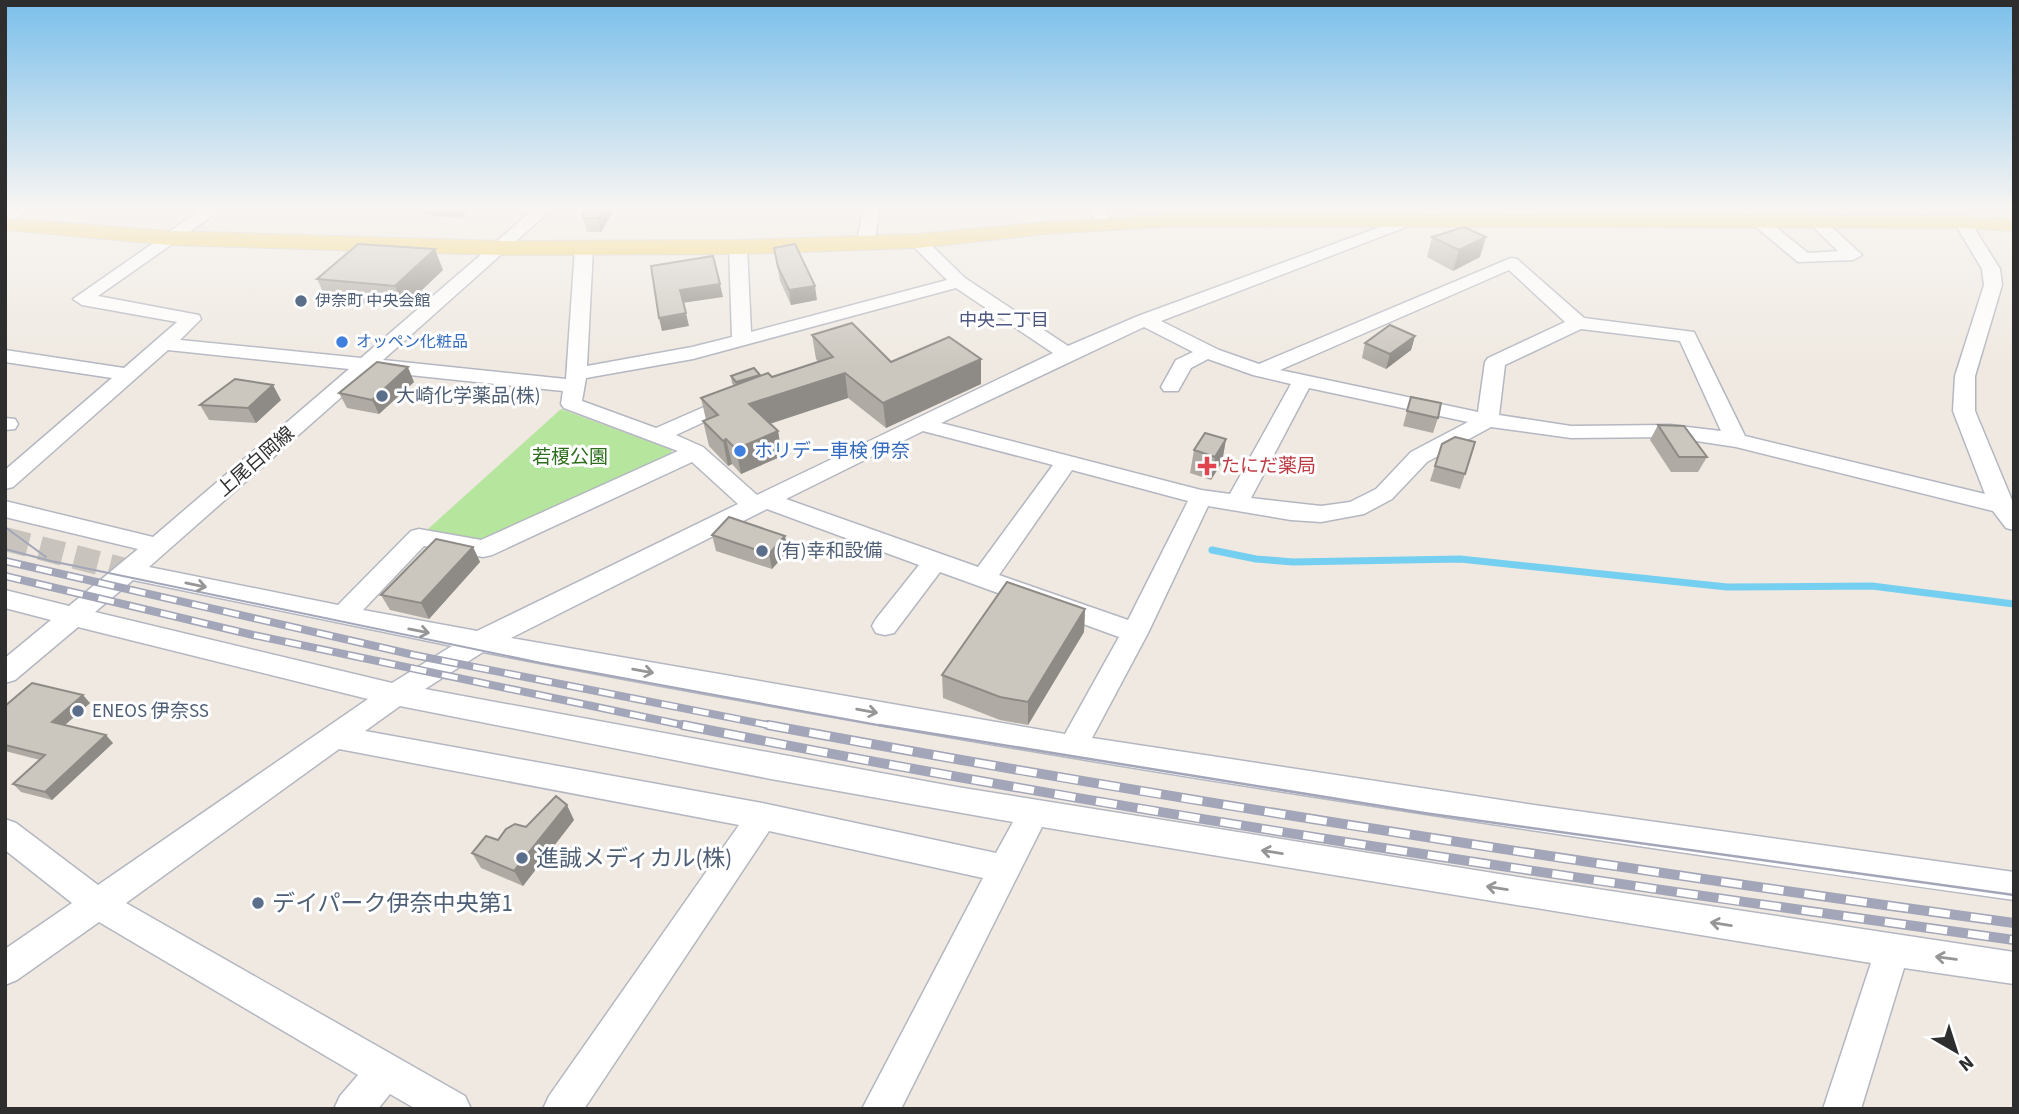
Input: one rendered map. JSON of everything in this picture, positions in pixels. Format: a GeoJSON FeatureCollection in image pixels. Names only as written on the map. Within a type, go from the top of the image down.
{"type":"FeatureCollection","features":[{"type":"Feature","properties":{"kind":"street"},"geometry":{"type":"LineString","coordinates":[[5,482],[192,319],[82,299],[137,261]]}},
{"type":"Feature","properties":{"kind":"street","name":"上尾白岡線"},"geometry":{"type":"LineString","coordinates":[[5,673],[130,571],[488,261]]}},
{"type":"Feature","properties":{"kind":"street"},"geometry":{"type":"LineString","coordinates":[[583,261],[577,380],[571,404],[681,444],[760,503],[1135,633]]}},
{"type":"Feature","properties":{"kind":"street"},"geometry":{"type":"LineString","coordinates":[[739,261],[742,341]]}},
{"type":"Feature","properties":{"kind":"street"},"geometry":{"type":"LineString","coordinates":[[937,261],[959,282],[1067,354]]}},
{"type":"Feature","properties":{"kind":"street"},"geometry":{"type":"LineString","coordinates":[[5,969],[396,694],[479,642],[1067,354],[1145,320],[1302,261]]}},
{"type":"Feature","properties":{"kind":"street"},"geometry":{"type":"LineString","coordinates":[[1986,261],[1991,269],[1993,285],[1965,376],[1964,411],[2007,513]]}},
{"type":"Feature","properties":{"kind":"street"},"geometry":{"type":"LineString","coordinates":[[1260,371],[1511,263],[1578,323]]}},
{"type":"Feature","properties":{"kind":"street"},"geometry":{"type":"LineString","coordinates":[[163,344],[368,365],[577,380],[742,341],[959,282]]}},
{"type":"Feature","properties":{"kind":"street"},"geometry":{"type":"LineString","coordinates":[[1145,320],[1208,352],[1260,371],[1303,381],[1488,420],[1571,432],[1670,431],[1736,440],[2007,513]]}},
{"type":"Feature","properties":{"kind":"street"},"geometry":{"type":"LineString","coordinates":[[1488,420],[1495,362],[1578,323],[1687,336],[1736,440]]}},
{"type":"Feature","properties":{"kind":"street"},"geometry":{"type":"LineString","coordinates":[[1171,387],[1183,364],[1208,352]]}},
{"type":"Feature","properties":{"kind":"street"},"geometry":{"type":"LineString","coordinates":[[5,356],[127,374]]}},
{"type":"Feature","properties":{"kind":"street"},"geometry":{"type":"LineString","coordinates":[[5,377],[34,360]]}},
{"type":"Feature","properties":{"kind":"street"},"geometry":{"type":"LineString","coordinates":[[1237,503],[1303,381]]}},
{"type":"Feature","properties":{"kind":"street"},"geometry":{"type":"LineString","coordinates":[[658,435],[722,405],[758,393]]}},
{"type":"Feature","properties":{"kind":"street"},"geometry":{"type":"LineString","coordinates":[[921,424],[1201,497],[1291,512],[1321,514],[1356,509],[1384,494],[1419,457],[1488,420]]}},
{"type":"Feature","properties":{"kind":"street"},"geometry":{"type":"LineString","coordinates":[[342,616],[419,537],[483,549],[695,453]]}},
{"type":"Feature","properties":{"kind":"street"},"geometry":{"type":"LineString","coordinates":[[984,579],[1066,463]]}},
{"type":"Feature","properties":{"kind":"street"},"geometry":{"type":"LineString","coordinates":[[1072,747],[1135,633],[1201,497]]}},
{"type":"Feature","properties":{"kind":"street"},"geometry":{"type":"LineString","coordinates":[[5,509],[158,547]]}},
{"type":"Feature","properties":{"kind":"street"},"geometry":{"type":"LineString","coordinates":[[885,626],[935,562]]}},
{"type":"Feature","properties":{"kind":"street"},"geometry":{"type":"LineString","coordinates":[[130,571],[479,642],[1072,747],[2014,886]]}},
{"type":"Feature","properties":{"kind":"street"},"geometry":{"type":"LineString","coordinates":[[5,599],[396,694],[1033,814],[1892,951],[2014,968]]}},
{"type":"Feature","properties":{"kind":"street"},"geometry":{"type":"LineString","coordinates":[[336,737],[762,816],[1004,869]]}},
{"type":"Feature","properties":{"kind":"street"},"geometry":{"type":"LineString","coordinates":[[881,1109],[1033,814]]}},
{"type":"Feature","properties":{"kind":"street"},"geometry":{"type":"LineString","coordinates":[[562,1109],[762,816]]}},
{"type":"Feature","properties":{"kind":"street"},"geometry":{"type":"LineString","coordinates":[[5,832],[98,904],[452,1109]]}},
{"type":"Feature","properties":{"kind":"street"},"geometry":{"type":"LineString","coordinates":[[1842,1109],[1892,951]]}},
{"type":"Feature","properties":{"kind":"street"},"geometry":{"type":"LineString","coordinates":[[353,1109],[385,1072]]}},
{"type":"Feature","properties":{"kind":"green space","name":"若榎公園"},"geometry":{"type":"Polygon","coordinates":[[[561,409],[672,450],[670,457],[487,542],[428,529],[561,409]]]}},
{"type":"Feature","properties":{"kind":"building"},"geometry":{"type":"Polygon","coordinates":[[[338,261],[422,261],[395,286],[317,279],[338,261]]]}},
{"type":"Feature","properties":{"kind":"building"},"geometry":{"type":"Polygon","coordinates":[[[682,261],[714,261],[720,284],[680,290],[686,313],[659,318],[651,266],[682,261]]]}},
{"type":"Feature","properties":{"kind":"building"},"geometry":{"type":"Polygon","coordinates":[[[777,261],[803,261],[815,286],[789,290],[777,261]]]}},
{"type":"Feature","properties":{"kind":"building"},"geometry":{"type":"Polygon","coordinates":[[[852,323],[891,362],[949,337],[981,359],[883,403],[845,373],[749,404],[778,431],[736,449],[726,439],[723,441],[703,421],[718,415],[701,398],[768,373],[772,377],[833,357],[812,335],[852,323]]]}},
{"type":"Feature","properties":{"kind":"building"},"geometry":{"type":"Polygon","coordinates":[[[1390,325],[1415,336],[1390,354],[1365,343],[1390,325]]]}},
{"type":"Feature","properties":{"kind":"building"},"geometry":{"type":"Polygon","coordinates":[[[377,362],[408,367],[372,400],[339,393],[377,362]]]}},
{"type":"Feature","properties":{"kind":"building"},"geometry":{"type":"Polygon","coordinates":[[[754,368],[760,375],[736,382],[731,376],[754,368]]]}},
{"type":"Feature","properties":{"kind":"building"},"geometry":{"type":"Polygon","coordinates":[[[235,379],[273,385],[248,408],[200,405],[235,379]]]}},
{"type":"Feature","properties":{"kind":"building"},"geometry":{"type":"Polygon","coordinates":[[[1411,397],[1441,403],[1438,418],[1407,411],[1411,397]]]}},
{"type":"Feature","properties":{"kind":"building"},"geometry":{"type":"Polygon","coordinates":[[[1658,425],[1684,426],[1707,457],[1679,457],[1658,425]]]}},
{"type":"Feature","properties":{"kind":"building"},"geometry":{"type":"Polygon","coordinates":[[[1205,433],[1226,439],[1215,457],[1194,450],[1205,433]]]}},
{"type":"Feature","properties":{"kind":"building"},"geometry":{"type":"Polygon","coordinates":[[[1455,437],[1475,442],[1465,474],[1435,466],[1442,444],[1455,437]]]}},
{"type":"Feature","properties":{"kind":"building"},"geometry":{"type":"Polygon","coordinates":[[[729,517],[785,536],[769,554],[712,535],[729,517]]]}},
{"type":"Feature","properties":{"kind":"building"},"geometry":{"type":"Polygon","coordinates":[[[436,539],[473,547],[421,603],[381,595],[436,539]]]}},
{"type":"Feature","properties":{"kind":"building"},"geometry":{"type":"Polygon","coordinates":[[[1007,582],[1085,609],[1028,702],[1000,697],[942,675],[1007,582]]]}},
{"type":"Feature","properties":{"kind":"building"},"geometry":{"type":"Polygon","coordinates":[[[32,683],[83,695],[52,722],[106,735],[45,792],[13,784],[45,755],[5,745],[5,706],[32,683]]]}},
{"type":"Feature","properties":{"kind":"building"},"geometry":{"type":"Polygon","coordinates":[[[556,796],[567,805],[514,871],[472,853],[486,836],[498,840],[506,829],[515,824],[526,827],[556,796]]]}},
{"type":"Feature","properties":{"kind":"waterway"},"geometry":{"type":"LineString","coordinates":[[1212,550],[1256,559],[1293,562],[1460,559],[1727,587],[1872,586],[2014,604]]}},
{"type":"Feature","properties":{"kind":"tunnel"},"geometry":{"type":"LineString","coordinates":[[5,539],[129,571]]}},
{"type":"Feature","properties":{"kind":"tram line"},"geometry":{"type":"LineString","coordinates":[[5,527],[46,557]]}},
{"type":"Feature","properties":{"kind":"tram line"},"geometry":{"type":"LineString","coordinates":[[5,549],[51,561],[541,663],[889,727]]}},
{"type":"Feature","properties":{"kind":"tram line"},"geometry":{"type":"LineString","coordinates":[[879,725],[1424,813],[2014,895]]}},
{"type":"Feature","properties":{"kind":"railway"},"geometry":{"type":"LineString","coordinates":[[5,561],[414,655],[778,727]]}},
{"type":"Feature","properties":{"kind":"railway"},"geometry":{"type":"LineString","coordinates":[[5,576],[253,635],[692,727]]}},
{"type":"Feature","properties":{"kind":"railway"},"geometry":{"type":"LineString","coordinates":[[683,725],[1014,787],[1347,842],[2014,940]]}},
{"type":"Feature","properties":{"kind":"railway"},"geometry":{"type":"LineString","coordinates":[[768,725],[1390,832],[2014,923]]}},
{"type":"Feature","properties":{"kind":"place","name":"伊奈町 中央会館"},"geometry":{"type":"Point","coordinates":[301,301]}},
{"type":"Feature","properties":{"kind":"place","name":"オッペン化粧品"},"geometry":{"type":"Point","coordinates":[342,342]}},
{"type":"Feature","properties":{"kind":"place","name":"大崎化学薬品(株)"},"geometry":{"type":"Point","coordinates":[382,396]}},
{"type":"Feature","properties":{"kind":"place","name":"ホリデー車検 伊奈"},"geometry":{"type":"Point","coordinates":[740,451]}},
{"type":"Feature","properties":{"kind":"place","name":"たにだ薬局"},"geometry":{"type":"Point","coordinates":[1207,466]}},
{"type":"Feature","properties":{"kind":"place","name":"(有)幸和設備"},"geometry":{"type":"Point","coordinates":[762,551]}},
{"type":"Feature","properties":{"kind":"place","name":"ENEOS 伊奈SS"},"geometry":{"type":"Point","coordinates":[78,711]}},
{"type":"Feature","properties":{"kind":"place","name":"進誠メディカル(株)"},"geometry":{"type":"Point","coordinates":[522,858]}},
{"type":"Feature","properties":{"kind":"place","name":"デイパーク伊奈中央第1"},"geometry":{"type":"Point","coordinates":[258,903]}},
{"type":"Feature","properties":{"kind":"district","name":"中央二丁目"},"geometry":{"type":"Point","coordinates":[1004,320]}}]}
